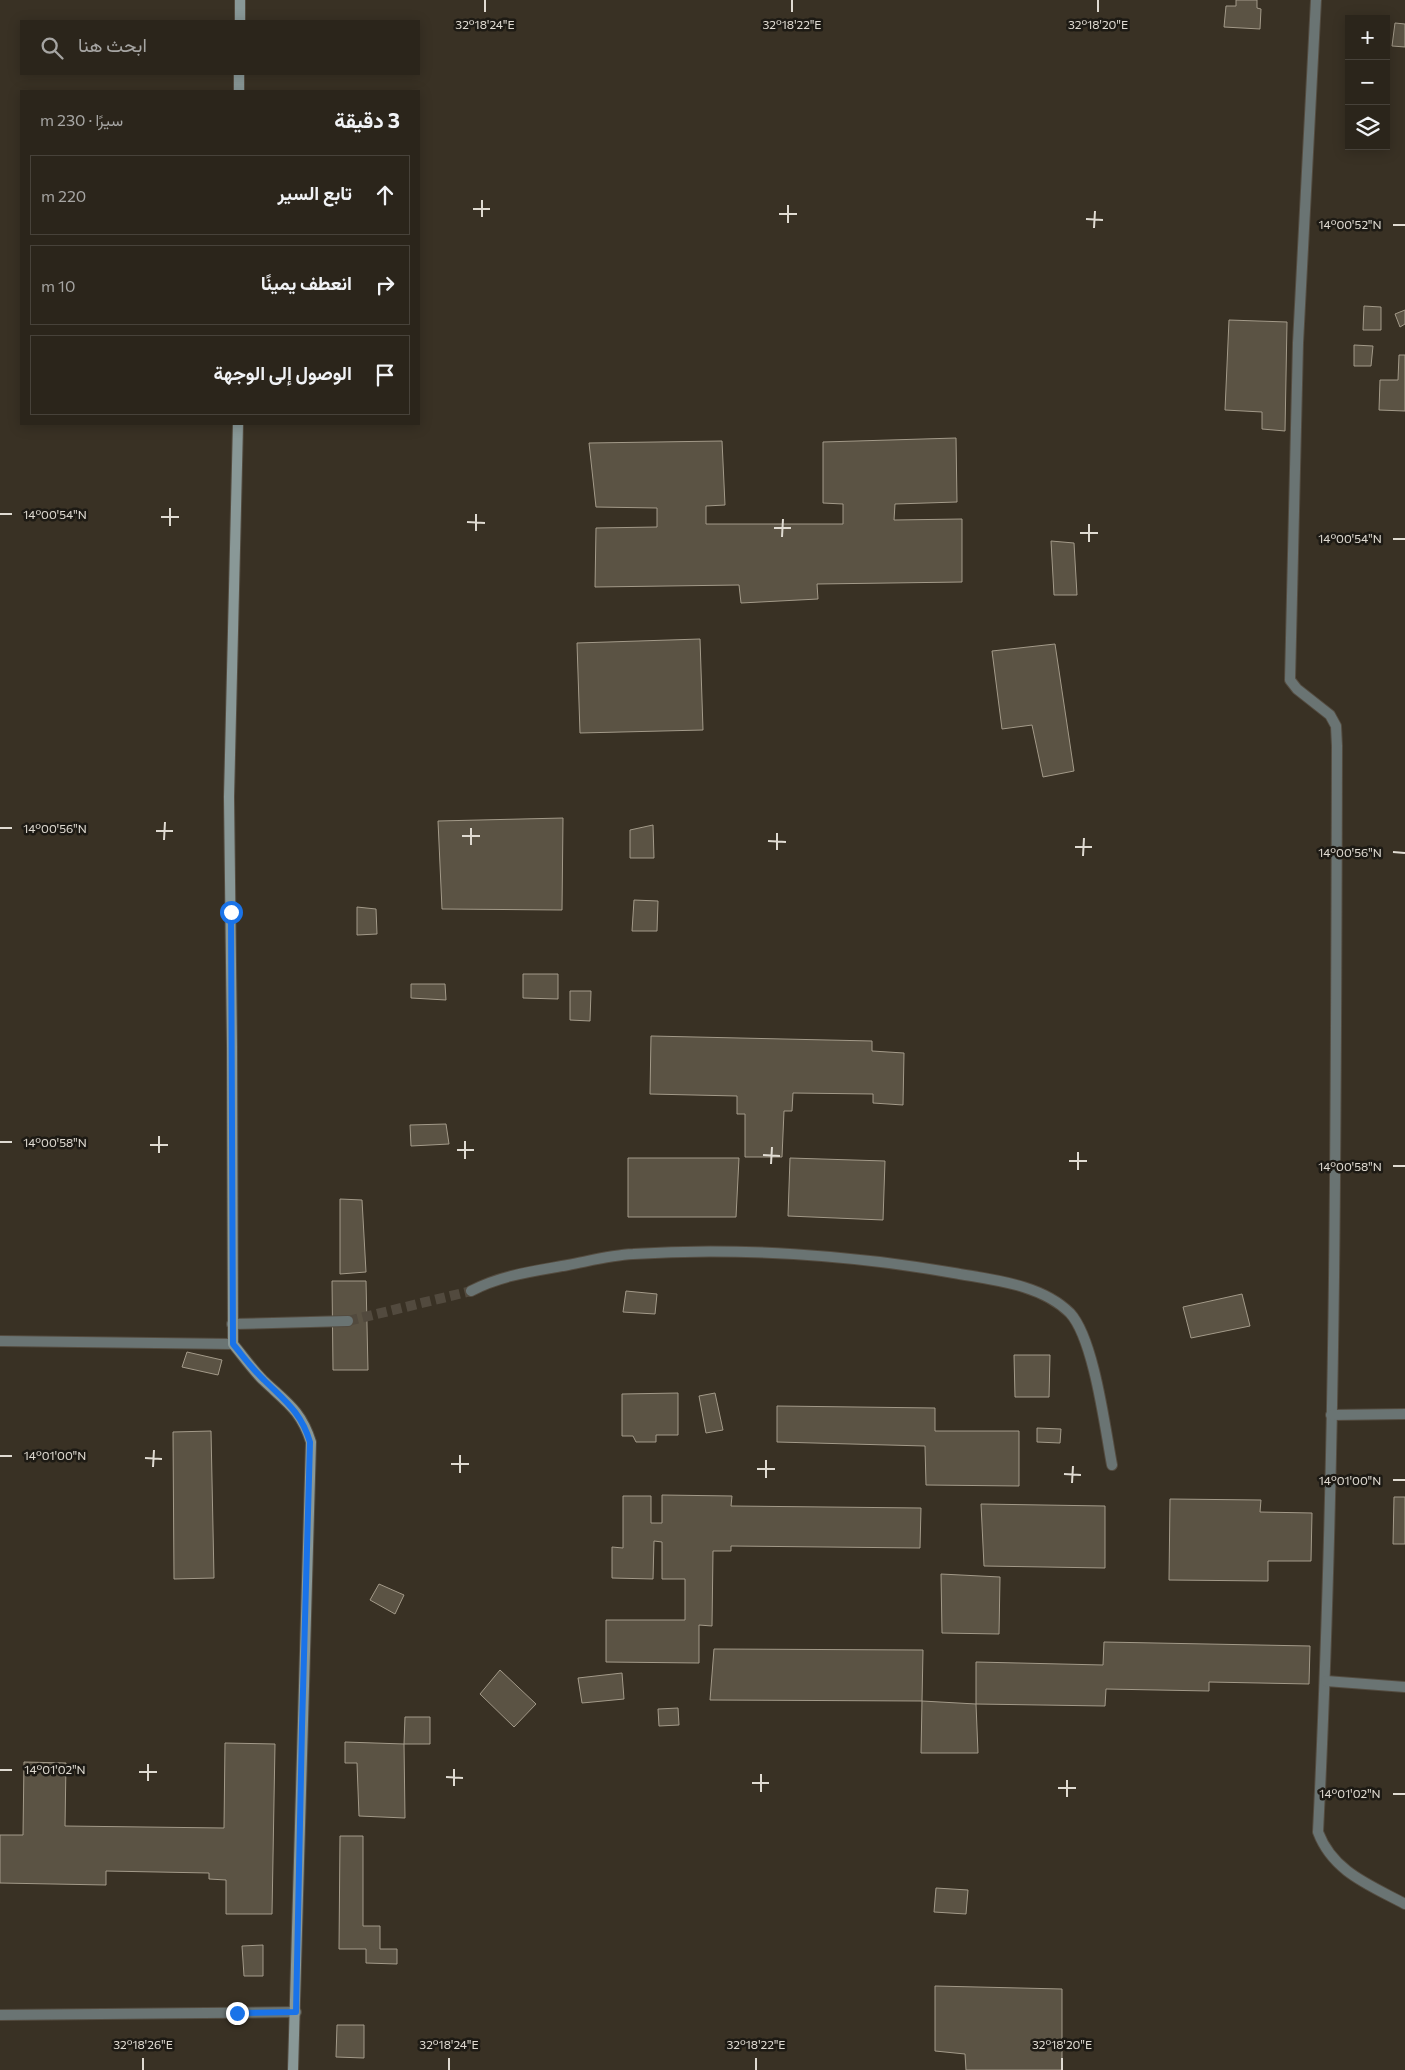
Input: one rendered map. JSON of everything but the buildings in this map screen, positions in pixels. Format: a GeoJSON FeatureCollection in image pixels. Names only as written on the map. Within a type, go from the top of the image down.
{"type":"FeatureCollection","features":[{"type":"Feature","properties":{"kind":"main road"},"geometry":{"type":"LineString","coordinates":[[240,0],[240,20]]}},
{"type":"Feature","properties":{"kind":"main road"},"geometry":{"type":"LineString","coordinates":[[239,90],[240,75]]}},
{"type":"Feature","properties":{"kind":"main road"},"geometry":{"type":"LineString","coordinates":[[238,425],[229,797],[233,1344],[262,1379],[298,1413],[306,1428],[310,1442],[294,2070]]}},
{"type":"Feature","properties":{"kind":"street"},"geometry":{"type":"LineString","coordinates":[[1316,0],[1298,343],[1290,680],[1297,689],[1330,715],[1336,726],[1336,1075],[1332,1415],[1326,1681],[1318,1832],[1323,1845],[1342,1868],[1405,1904]]}},
{"type":"Feature","properties":{"kind":"street"},"geometry":{"type":"LineString","coordinates":[[471,1291],[490,1281],[578,1263],[631,1254],[688,1252],[867,1260],[1013,1284],[1044,1295],[1070,1313],[1083,1332],[1090,1354],[1112,1465]]}},
{"type":"Feature","properties":{"kind":"street"},"geometry":{"type":"LineString","coordinates":[[232,1324],[348,1321]]}},
{"type":"Feature","properties":{"kind":"street"},"geometry":{"type":"LineString","coordinates":[[0,1341],[233,1344]]}},
{"type":"Feature","properties":{"kind":"street"},"geometry":{"type":"LineString","coordinates":[[1332,1415],[1405,1414]]}},
{"type":"Feature","properties":{"kind":"street"},"geometry":{"type":"LineString","coordinates":[[1326,1681],[1405,1687]]}},
{"type":"Feature","properties":{"kind":"street"},"geometry":{"type":"LineString","coordinates":[[0,2015],[296,2012]]}},
{"type":"Feature","properties":{"kind":"tunnel"},"geometry":{"type":"LineString","coordinates":[[348,1321],[471,1291]]}},
{"type":"Feature","properties":{"kind":"route"},"geometry":{"type":"LineString","coordinates":[[231,912],[233,1344],[262,1379],[298,1413],[306,1428],[310,1442],[296,2012],[237,2013]]}}]}
